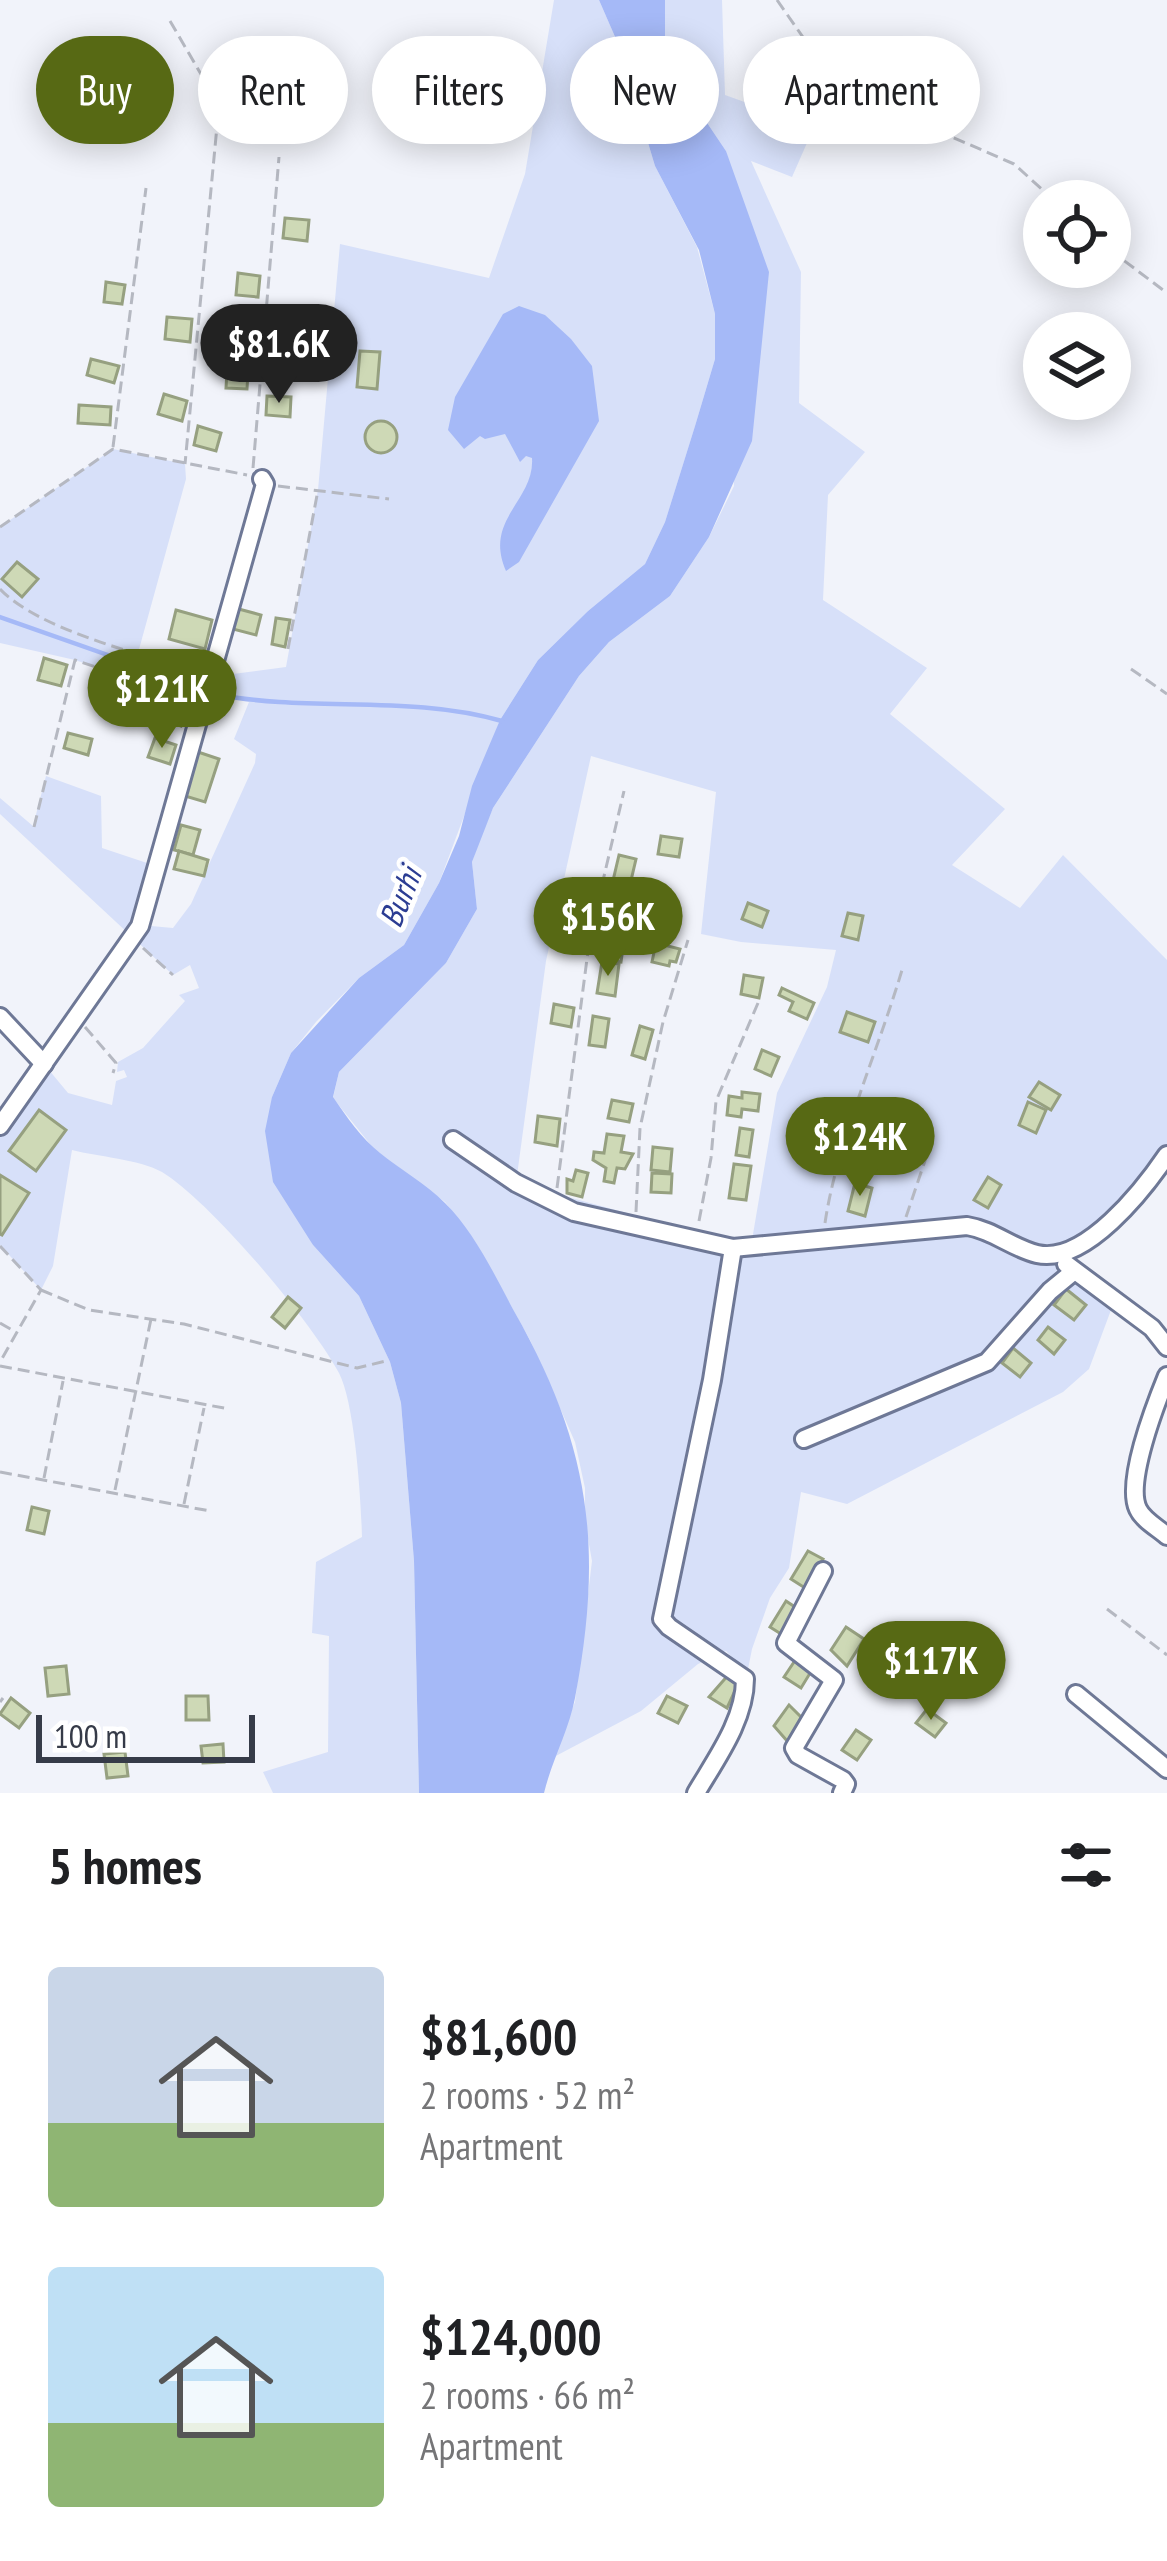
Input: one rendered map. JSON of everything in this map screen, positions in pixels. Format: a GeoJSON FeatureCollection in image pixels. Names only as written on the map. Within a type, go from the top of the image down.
{"type":"FeatureCollection","features":[{"type":"Feature","properties":{"kind":"street"},"geometry":{"type":"LineString","coordinates":[[0,1126],[133,938],[263,482]]}},
{"type":"Feature","properties":{"kind":"street"},"geometry":{"type":"LineString","coordinates":[[0,1017],[44,1064]]}},
{"type":"Feature","properties":{"kind":"street"},"geometry":{"type":"LineString","coordinates":[[453,1140],[516,1183],[574,1212],[733,1248],[982,1228],[1039,1255],[1059,1255],[1130,1207],[1167,1155]]}},
{"type":"Feature","properties":{"kind":"street"},"geometry":{"type":"LineString","coordinates":[[696,1793],[728,1739],[745,1679],[662,1618],[712,1380],[733,1248]]}},
{"type":"Feature","properties":{"kind":"street"},"geometry":{"type":"LineString","coordinates":[[1059,1255],[1073,1272],[1152,1328],[1167,1347]]}},
{"type":"Feature","properties":{"kind":"street"},"geometry":{"type":"LineString","coordinates":[[804,1439],[987,1362],[1073,1272]]}},
{"type":"Feature","properties":{"kind":"street"},"geometry":{"type":"LineString","coordinates":[[1167,1376],[1152,1412],[1135,1496],[1141,1515],[1167,1536]]}},
{"type":"Feature","properties":{"kind":"street"},"geometry":{"type":"LineString","coordinates":[[824,1571],[786,1643],[834,1680],[794,1748],[798,1755],[843,1780],[842,1793]]}},
{"type":"Feature","properties":{"kind":"street"},"geometry":{"type":"LineString","coordinates":[[1076,1694],[1167,1768]]}},
{"type":"Feature","properties":{"kind":"path"},"geometry":{"type":"LineString","coordinates":[[777,0],[842,93],[1014,164],[1031,180]]}},
{"type":"Feature","properties":{"kind":"path"},"geometry":{"type":"LineString","coordinates":[[170,21],[219,105],[185,464]]}},
{"type":"Feature","properties":{"kind":"path"},"geometry":{"type":"LineString","coordinates":[[0,527],[113,449],[252,476],[279,157]]}},
{"type":"Feature","properties":{"kind":"path"},"geometry":{"type":"LineString","coordinates":[[113,449],[146,188]]}},
{"type":"Feature","properties":{"kind":"path"},"geometry":{"type":"LineString","coordinates":[[1131,266],[1167,293]]}},
{"type":"Feature","properties":{"kind":"path"},"geometry":{"type":"LineString","coordinates":[[263,482],[389,499]]}},
{"type":"Feature","properties":{"kind":"path"},"geometry":{"type":"LineString","coordinates":[[288,649],[318,490]]}},
{"type":"Feature","properties":{"kind":"path"},"geometry":{"type":"LineString","coordinates":[[0,590],[27,610],[80,633],[211,677]]}},
{"type":"Feature","properties":{"kind":"path"},"geometry":{"type":"LineString","coordinates":[[34,827],[75,660],[201,703]]}},
{"type":"Feature","properties":{"kind":"path"},"geometry":{"type":"LineString","coordinates":[[1131,669],[1167,694]]}},
{"type":"Feature","properties":{"kind":"path"},"geometry":{"type":"LineString","coordinates":[[555,1202],[590,936],[624,791]]}},
{"type":"Feature","properties":{"kind":"path"},"geometry":{"type":"LineString","coordinates":[[133,938],[173,975]]}},
{"type":"Feature","properties":{"kind":"path"},"geometry":{"type":"LineString","coordinates":[[635,1226],[640,1128],[663,1022],[688,940]]}},
{"type":"Feature","properties":{"kind":"path"},"geometry":{"type":"LineString","coordinates":[[825,1237],[844,1144],[902,970]]}},
{"type":"Feature","properties":{"kind":"path"},"geometry":{"type":"LineString","coordinates":[[694,1240],[711,1158],[716,1101],[758,1003]]}},
{"type":"Feature","properties":{"kind":"path"},"geometry":{"type":"LineString","coordinates":[[74,1022],[87,1029],[116,1063],[113,1073]]}},
{"type":"Feature","properties":{"kind":"path"},"geometry":{"type":"LineString","coordinates":[[905,1231],[907,1210],[934,1134]]}},
{"type":"Feature","properties":{"kind":"path"},"geometry":{"type":"LineString","coordinates":[[0,1246],[40,1290],[89,1310],[252,1340],[357,1368],[386,1361]]}},
{"type":"Feature","properties":{"kind":"path"},"geometry":{"type":"LineString","coordinates":[[40,1290],[0,1364],[229,1409]]}},
{"type":"Feature","properties":{"kind":"path"},"geometry":{"type":"LineString","coordinates":[[115,1492],[152,1319]]}},
{"type":"Feature","properties":{"kind":"path"},"geometry":{"type":"LineString","coordinates":[[0,1323],[15,1332]]}},
{"type":"Feature","properties":{"kind":"path"},"geometry":{"type":"LineString","coordinates":[[44,1480],[64,1378]]}},
{"type":"Feature","properties":{"kind":"path"},"geometry":{"type":"LineString","coordinates":[[184,1506],[204,1404]]}},
{"type":"Feature","properties":{"kind":"path"},"geometry":{"type":"LineString","coordinates":[[0,1472],[210,1511]]}},
{"type":"Feature","properties":{"kind":"path"},"geometry":{"type":"LineString","coordinates":[[1107,1609],[1167,1655]]}},
{"type":"Feature","properties":{"kind":"shaded area"},"geometry":{"type":"Polygon","coordinates":[[[554,0],[599,0],[615,36],[570,36],[570,144],[648,144],[697,247],[715,314],[715,359],[665,522],[645,564],[538,660],[500,720],[439,883],[404,945],[359,978],[316,1022],[291,1053],[272,1097],[313,1245],[359,1296],[390,1362],[401,1403],[414,1561],[419,1793],[273,1793],[263,1772],[328,1752],[329,1636],[312,1633],[316,1562],[362,1537],[353,1428],[339,1373],[307,1324],[232,1235],[182,1187],[152,1168],[72,1150],[53,1266],[41,1290],[0,1245],[0,1126],[44,1064],[68,1093],[112,1105],[116,1081],[127,1077],[124,1070],[117,1072],[118,1062],[143,1048],[185,1001],[179,995],[199,988],[190,965],[173,975],[0,814],[0,798],[33,826],[46,776],[101,796],[102,848],[156,866],[140,925],[173,928],[191,904],[255,763],[256,754],[234,739],[249,702],[216,694],[201,703],[75,660],[0,643],[0,527],[113,449],[185,464],[186,479],[138,653],[210,677],[286,667],[318,490],[340,244],[489,278],[525,174],[530,144],[546,144],[546,48],[554,0]]]}},
{"type":"Feature","properties":{"kind":"shaded area"},"geometry":{"type":"Polygon","coordinates":[[[665,0],[722,0],[725,95],[743,101],[743,144],[807,144],[792,177],[751,161],[801,272],[799,403],[865,452],[828,495],[823,600],[927,668],[890,714],[1005,809],[952,865],[1020,908],[1063,855],[1167,960],[1167,1151],[1102,1227],[1060,1244],[1114,1302],[1089,1369],[1063,1392],[847,1504],[801,1492],[789,1568],[770,1598],[747,1674],[726,1651],[698,1664],[641,1711],[552,1758],[575,1702],[592,1561],[575,1442],[530,1340],[476,1243],[445,1202],[374,1149],[333,1098],[339,1072],[446,963],[477,909],[472,862],[493,808],[579,676],[609,642],[670,596],[709,537],[734,486],[726,151],[719,141],[719,36],[665,36],[665,0]],[[591,756],[546,961],[516,1183],[701,1233],[752,1240],[777,1093],[827,987],[836,950],[701,934],[716,792],[591,756]]]}},
{"type":"Feature","properties":{"kind":"water"},"geometry":{"type":"Polygon","coordinates":[[[599,0],[665,0],[665,36],[615,36],[599,0]]]}},
{"type":"Feature","properties":{"kind":"water"},"geometry":{"type":"Polygon","coordinates":[[[719,141],[769,272],[752,441],[709,537],[670,596],[609,642],[579,676],[493,808],[472,862],[477,909],[446,963],[339,1072],[333,1097],[367,1141],[438,1196],[475,1241],[540,1360],[560,1407],[584,1498],[588,1592],[584,1643],[572,1710],[544,1793],[419,1793],[414,1561],[401,1403],[390,1362],[359,1296],[313,1245],[273,1182],[265,1131],[272,1097],[291,1053],[359,978],[404,945],[439,883],[500,720],[538,660],[645,564],[665,522],[715,359],[715,314],[699,250],[648,144],[719,141]]]}},
{"type":"Feature","properties":{"kind":"water"},"geometry":{"type":"Polygon","coordinates":[[[519,306],[545,315],[592,366],[599,421],[519,562],[506,571],[501,537],[526,486],[532,458],[526,456],[520,462],[505,434],[480,436],[464,449],[448,430],[455,397],[503,314],[519,306]]]}},
{"type":"Feature","properties":{"kind":"building"},"geometry":{"type":"Polygon","coordinates":[[[285,218],[309,220],[307,241],[283,238],[285,218]]]}},
{"type":"Feature","properties":{"kind":"building"},"geometry":{"type":"Polygon","coordinates":[[[238,273],[260,276],[258,297],[236,295],[238,273]]]}},
{"type":"Feature","properties":{"kind":"building"},"geometry":{"type":"Polygon","coordinates":[[[106,282],[125,285],[122,304],[104,302],[106,282]]]}},
{"type":"Feature","properties":{"kind":"building"},"geometry":{"type":"Polygon","coordinates":[[[167,317],[192,319],[190,342],[165,339],[167,317]]]}},
{"type":"Feature","properties":{"kind":"building"},"geometry":{"type":"Polygon","coordinates":[[[360,351],[380,352],[377,389],[357,387],[360,351]]]}},
{"type":"Feature","properties":{"kind":"building"},"geometry":{"type":"Polygon","coordinates":[[[228,354],[249,356],[247,389],[226,388],[228,354]]]}},
{"type":"Feature","properties":{"kind":"building"},"geometry":{"type":"Polygon","coordinates":[[[91,359],[119,366],[114,383],[87,375],[91,359]]]}},
{"type":"Feature","properties":{"kind":"building"},"geometry":{"type":"Polygon","coordinates":[[[164,394],[187,401],[182,421],[158,414],[164,394]]]}},
{"type":"Feature","properties":{"kind":"building"},"geometry":{"type":"Polygon","coordinates":[[[267,396],[291,397],[290,417],[266,415],[267,396]]]}},
{"type":"Feature","properties":{"kind":"building"},"geometry":{"type":"Polygon","coordinates":[[[79,405],[111,407],[110,425],[78,423],[79,405]]]}},
{"type":"Feature","properties":{"kind":"building"},"geometry":{"type":"Polygon","coordinates":[[[381,421],[392,426],[397,437],[392,448],[381,453],[370,448],[365,437],[370,426],[381,421]]]}},
{"type":"Feature","properties":{"kind":"building"},"geometry":{"type":"Polygon","coordinates":[[[198,426],[221,433],[216,451],[194,445],[198,426]]]}},
{"type":"Feature","properties":{"kind":"building"},"geometry":{"type":"Polygon","coordinates":[[[17,562],[38,579],[22,597],[2,579],[17,562]]]}},
{"type":"Feature","properties":{"kind":"building"},"geometry":{"type":"Polygon","coordinates":[[[235,608],[261,615],[256,635],[229,628],[235,608]]]}},
{"type":"Feature","properties":{"kind":"building"},"geometry":{"type":"Polygon","coordinates":[[[176,610],[212,620],[205,649],[169,639],[176,610]]]}},
{"type":"Feature","properties":{"kind":"building"},"geometry":{"type":"Polygon","coordinates":[[[276,618],[290,620],[285,647],[272,644],[276,618]]]}},
{"type":"Feature","properties":{"kind":"building"},"geometry":{"type":"Polygon","coordinates":[[[44,658],[67,665],[61,686],[38,680],[44,658]]]}},
{"type":"Feature","properties":{"kind":"building"},"geometry":{"type":"Polygon","coordinates":[[[169,698],[188,705],[181,726],[161,719],[169,698]]]}},
{"type":"Feature","properties":{"kind":"building"},"geometry":{"type":"Polygon","coordinates":[[[68,733],[92,739],[88,755],[64,748],[68,733]]]}},
{"type":"Feature","properties":{"kind":"building"},"geometry":{"type":"Polygon","coordinates":[[[155,738],[176,745],[170,764],[148,757],[155,738]]]}},
{"type":"Feature","properties":{"kind":"building"},"geometry":{"type":"Polygon","coordinates":[[[198,752],[219,759],[205,802],[185,796],[198,752]]]}},
{"type":"Feature","properties":{"kind":"building"},"geometry":{"type":"Polygon","coordinates":[[[181,825],[200,830],[193,855],[174,850],[181,825]]]}},
{"type":"Feature","properties":{"kind":"building"},"geometry":{"type":"Polygon","coordinates":[[[661,836],[682,839],[679,857],[658,854],[661,836]]]}},
{"type":"Feature","properties":{"kind":"building"},"geometry":{"type":"Polygon","coordinates":[[[179,851],[208,860],[204,876],[174,869],[179,851]]]}},
{"type":"Feature","properties":{"kind":"building"},"geometry":{"type":"Polygon","coordinates":[[[619,855],[636,859],[629,889],[612,885],[619,855]]]}},
{"type":"Feature","properties":{"kind":"building"},"geometry":{"type":"Polygon","coordinates":[[[748,903],[768,911],[762,927],[742,919],[748,903]]]}},
{"type":"Feature","properties":{"kind":"building"},"geometry":{"type":"Polygon","coordinates":[[[848,913],[863,916],[858,940],[842,936],[848,913]]]}},
{"type":"Feature","properties":{"kind":"building"},"geometry":{"type":"Polygon","coordinates":[[[604,938],[624,941],[621,962],[601,959],[604,938]]]}},
{"type":"Feature","properties":{"kind":"building"},"geometry":{"type":"Polygon","coordinates":[[[656,943],[680,949],[676,962],[670,961],[669,966],[652,962],[656,943]]]}},
{"type":"Feature","properties":{"kind":"building"},"geometry":{"type":"Polygon","coordinates":[[[602,962],[619,964],[615,996],[597,993],[602,962]]]}},
{"type":"Feature","properties":{"kind":"building"},"geometry":{"type":"Polygon","coordinates":[[[744,975],[763,978],[759,998],[741,994],[744,975]]]}},
{"type":"Feature","properties":{"kind":"building"},"geometry":{"type":"Polygon","coordinates":[[[782,988],[814,1003],[807,1019],[789,1011],[793,1002],[779,995],[782,988]]]}},
{"type":"Feature","properties":{"kind":"building"},"geometry":{"type":"Polygon","coordinates":[[[554,1004],[574,1008],[571,1027],[551,1023],[554,1004]]]}},
{"type":"Feature","properties":{"kind":"building"},"geometry":{"type":"Polygon","coordinates":[[[847,1012],[875,1022],[868,1042],[840,1032],[847,1012]]]}},
{"type":"Feature","properties":{"kind":"building"},"geometry":{"type":"Polygon","coordinates":[[[593,1016],[609,1019],[605,1047],[589,1045],[593,1016]]]}},
{"type":"Feature","properties":{"kind":"building"},"geometry":{"type":"Polygon","coordinates":[[[640,1026],[653,1030],[645,1059],[632,1055],[640,1026]]]}},
{"type":"Feature","properties":{"kind":"building"},"geometry":{"type":"Polygon","coordinates":[[[762,1050],[779,1057],[771,1076],[755,1069],[762,1050]]]}},
{"type":"Feature","properties":{"kind":"building"},"geometry":{"type":"Polygon","coordinates":[[[1039,1082],[1060,1095],[1051,1110],[1029,1097],[1039,1082]]]}},
{"type":"Feature","properties":{"kind":"building"},"geometry":{"type":"Polygon","coordinates":[[[742,1092],[760,1094],[758,1111],[742,1109],[741,1117],[727,1115],[729,1096],[742,1098],[742,1092]]]}},
{"type":"Feature","properties":{"kind":"building"},"geometry":{"type":"Polygon","coordinates":[[[612,1100],[633,1104],[629,1122],[608,1118],[612,1100]]]}},
{"type":"Feature","properties":{"kind":"building"},"geometry":{"type":"Polygon","coordinates":[[[1028,1102],[1046,1110],[1036,1133],[1019,1125],[1028,1102]]]}},
{"type":"Feature","properties":{"kind":"building"},"geometry":{"type":"Polygon","coordinates":[[[39,1110],[66,1130],[36,1171],[9,1151],[39,1110]]]}},
{"type":"Feature","properties":{"kind":"building"},"geometry":{"type":"Polygon","coordinates":[[[538,1116],[560,1119],[557,1146],[535,1142],[538,1116]]]}},
{"type":"Feature","properties":{"kind":"building"},"geometry":{"type":"Polygon","coordinates":[[[740,1128],[753,1130],[749,1157],[736,1155],[740,1128]]]}},
{"type":"Feature","properties":{"kind":"building"},"geometry":{"type":"Polygon","coordinates":[[[607,1134],[624,1136],[621,1152],[633,1154],[625,1169],[617,1168],[614,1183],[604,1181],[606,1168],[593,1160],[594,1152],[604,1153],[607,1134]]]}},
{"type":"Feature","properties":{"kind":"building"},"geometry":{"type":"Polygon","coordinates":[[[653,1147],[672,1149],[670,1172],[651,1170],[653,1147]]]}},
{"type":"Feature","properties":{"kind":"building"},"geometry":{"type":"Polygon","coordinates":[[[734,1164],[751,1166],[746,1200],[729,1198],[734,1164]]]}},
{"type":"Feature","properties":{"kind":"building"},"geometry":{"type":"Polygon","coordinates":[[[576,1170],[588,1173],[582,1197],[567,1193],[567,1179],[573,1181],[576,1170]]]}},
{"type":"Feature","properties":{"kind":"building"},"geometry":{"type":"Polygon","coordinates":[[[652,1173],[672,1174],[671,1193],[651,1192],[652,1173]]]}},
{"type":"Feature","properties":{"kind":"building"},"geometry":{"type":"Polygon","coordinates":[[[0,1175],[29,1193],[2,1235],[0,1234],[0,1175]]]}},
{"type":"Feature","properties":{"kind":"building"},"geometry":{"type":"Polygon","coordinates":[[[988,1177],[1001,1185],[988,1208],[974,1200],[988,1177]]]}},
{"type":"Feature","properties":{"kind":"building"},"geometry":{"type":"Polygon","coordinates":[[[855,1183],[872,1188],[865,1216],[848,1211],[855,1183]]]}},
{"type":"Feature","properties":{"kind":"building"},"geometry":{"type":"Polygon","coordinates":[[[1066,1289],[1086,1305],[1074,1320],[1054,1305],[1066,1289]]]}},
{"type":"Feature","properties":{"kind":"building"},"geometry":{"type":"Polygon","coordinates":[[[288,1297],[301,1308],[285,1328],[272,1317],[288,1297]]]}},
{"type":"Feature","properties":{"kind":"building"},"geometry":{"type":"Polygon","coordinates":[[[1048,1327],[1065,1340],[1054,1354],[1038,1340],[1048,1327]]]}},
{"type":"Feature","properties":{"kind":"building"},"geometry":{"type":"Polygon","coordinates":[[[1013,1348],[1031,1363],[1020,1377],[1002,1363],[1013,1348]]]}},
{"type":"Feature","properties":{"kind":"building"},"geometry":{"type":"Polygon","coordinates":[[[32,1507],[49,1511],[44,1534],[27,1530],[32,1507]]]}},
{"type":"Feature","properties":{"kind":"building"},"geometry":{"type":"Polygon","coordinates":[[[808,1551],[823,1559],[805,1588],[791,1579],[808,1551]]]}},
{"type":"Feature","properties":{"kind":"building"},"geometry":{"type":"Polygon","coordinates":[[[786,1601],[798,1609],[781,1634],[770,1627],[786,1601]]]}},
{"type":"Feature","properties":{"kind":"building"},"geometry":{"type":"Polygon","coordinates":[[[846,1627],[864,1639],[847,1666],[831,1650],[846,1627]]]}},
{"type":"Feature","properties":{"kind":"building"},"geometry":{"type":"Polygon","coordinates":[[[796,1659],[812,1670],[801,1688],[784,1677],[796,1659]]]}},
{"type":"Feature","properties":{"kind":"building"},"geometry":{"type":"Polygon","coordinates":[[[66,1666],[69,1694],[48,1696],[45,1668],[66,1666]]]}},
{"type":"Feature","properties":{"kind":"building"},"geometry":{"type":"Polygon","coordinates":[[[730,1673],[740,1680],[727,1708],[709,1697],[730,1673]]]}},
{"type":"Feature","properties":{"kind":"building"},"geometry":{"type":"Polygon","coordinates":[[[186,1696],[208,1696],[209,1720],[186,1720],[186,1696]]]}},
{"type":"Feature","properties":{"kind":"building"},"geometry":{"type":"Polygon","coordinates":[[[667,1696],[687,1706],[678,1723],[658,1713],[667,1696]]]}},
{"type":"Feature","properties":{"kind":"building"},"geometry":{"type":"Polygon","coordinates":[[[11,1698],[30,1713],[19,1728],[0,1714],[11,1698]]]}},
{"type":"Feature","properties":{"kind":"building"},"geometry":{"type":"Polygon","coordinates":[[[789,1705],[803,1719],[788,1742],[774,1726],[789,1705]]]}},
{"type":"Feature","properties":{"kind":"building"},"geometry":{"type":"Polygon","coordinates":[[[927,1709],[946,1723],[935,1737],[916,1723],[927,1709]]]}},
{"type":"Feature","properties":{"kind":"building"},"geometry":{"type":"Polygon","coordinates":[[[856,1730],[871,1740],[857,1760],[842,1750],[856,1730]]]}},
{"type":"Feature","properties":{"kind":"building"},"geometry":{"type":"Polygon","coordinates":[[[223,1744],[224,1762],[203,1763],[201,1746],[223,1744]]]}},
{"type":"Feature","properties":{"kind":"building"},"geometry":{"type":"Polygon","coordinates":[[[125,1752],[128,1776],[107,1778],[104,1754],[125,1752]]]}},
{"type":"Feature","properties":{"kind":"waterway"},"geometry":{"type":"LineString","coordinates":[[0,617],[195,689]]}},
{"type":"Feature","properties":{"kind":"waterway"},"geometry":{"type":"LineString","coordinates":[[215,694],[251,700],[431,708],[502,721]]}},
{"type":"Feature","properties":{"kind":"water label","name":"Burhi"},"geometry":{"type":"Point","coordinates":[400,897]}}]}
